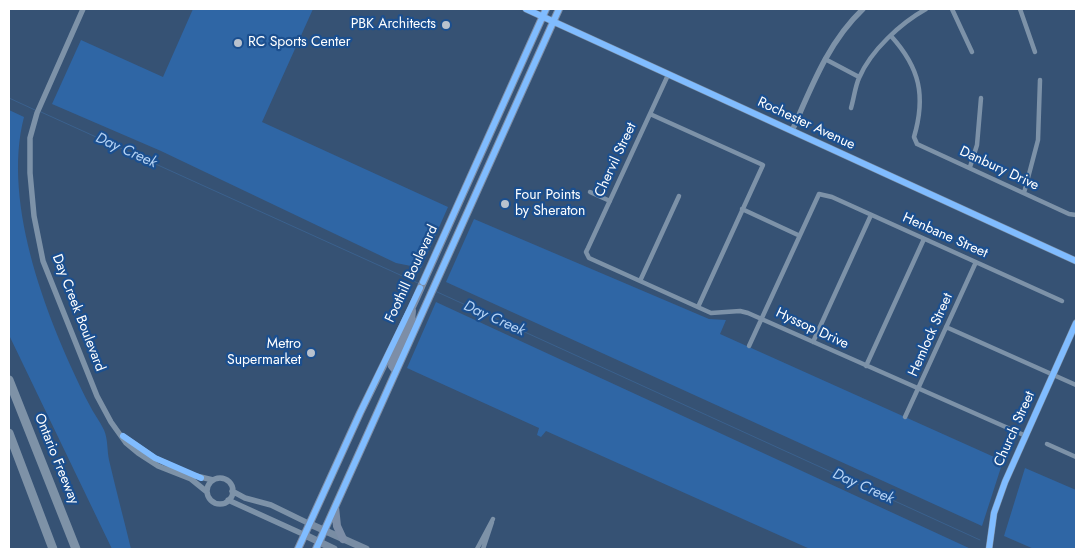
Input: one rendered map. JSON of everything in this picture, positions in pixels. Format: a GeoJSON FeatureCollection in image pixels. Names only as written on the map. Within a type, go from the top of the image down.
{"type":"FeatureCollection","features":[{"type":"Feature","properties":{"kind":"highway","name":"Ontario Freeway"},"geometry":{"type":"LineString","coordinates":[[9,380],[76,549]]}},
{"type":"Feature","properties":{"kind":"highway"},"geometry":{"type":"LineString","coordinates":[[9,433],[51,546]]}},
{"type":"Feature","properties":{"kind":"highway"},"geometry":{"type":"LineString","coordinates":[[66,521],[82,549]]}},
{"type":"Feature","properties":{"kind":"main road","name":"Rochester Avenue"},"geometry":{"type":"LineString","coordinates":[[526,9],[544,13],[554,22],[1076,261]]}},
{"type":"Feature","properties":{"kind":"main road","name":"Foothill Boulevard"},"geometry":{"type":"LineString","coordinates":[[318,546],[559,9]]}},
{"type":"Feature","properties":{"kind":"main road","name":"Foothill Boulevard"},"geometry":{"type":"LineString","coordinates":[[298,549],[412,307],[544,13]]}},
{"type":"Feature","properties":{"kind":"main road"},"geometry":{"type":"LineString","coordinates":[[396,371],[392,366],[411,321],[412,307]]}},
{"type":"Feature","properties":{"kind":"main road","name":"Church Street"},"geometry":{"type":"LineString","coordinates":[[989,549],[991,530],[999,497],[1076,323]]}},
{"type":"Feature","properties":{"kind":"main road"},"geometry":{"type":"LineString","coordinates":[[335,507],[338,526],[343,539]]}},
{"type":"Feature","properties":{"kind":"main road"},"geometry":{"type":"LineString","coordinates":[[310,524],[366,549]]}},
{"type":"Feature","properties":{"kind":"main road"},"geometry":{"type":"LineString","coordinates":[[305,536],[318,546],[334,549]]}},
{"type":"Feature","properties":{"kind":"street","name":"Day Creek Boulevard"},"geometry":{"type":"LineString","coordinates":[[83,9],[34,120],[29,157],[34,216],[43,261],[97,396],[111,422],[123,436],[160,461],[196,477],[213,480]]}},
{"type":"Feature","properties":{"kind":"street"},"geometry":{"type":"LineString","coordinates":[[792,131],[825,59],[838,38],[862,9]]}},
{"type":"Feature","properties":{"kind":"street"},"geometry":{"type":"LineString","coordinates":[[851,108],[859,77],[891,36],[926,9]]}},
{"type":"Feature","properties":{"kind":"street"},"geometry":{"type":"LineString","coordinates":[[952,9],[972,52]]}},
{"type":"Feature","properties":{"kind":"street"},"geometry":{"type":"LineString","coordinates":[[1020,9],[1035,52]]}},
{"type":"Feature","properties":{"kind":"street","name":"Danbury Drive"},"geometry":{"type":"LineString","coordinates":[[891,36],[907,56],[919,83],[921,113],[914,140],[921,146],[1076,216]]}},
{"type":"Feature","properties":{"kind":"street"},"geometry":{"type":"LineString","coordinates":[[825,59],[859,77]]}},
{"type":"Feature","properties":{"kind":"street","name":"Chervil Street"},"geometry":{"type":"LineString","coordinates":[[587,255],[588,248],[668,75]]}},
{"type":"Feature","properties":{"kind":"street"},"geometry":{"type":"LineString","coordinates":[[1024,193],[1038,140],[1040,80]]}},
{"type":"Feature","properties":{"kind":"street"},"geometry":{"type":"LineString","coordinates":[[970,167],[977,145],[981,98]]}},
{"type":"Feature","properties":{"kind":"street"},"geometry":{"type":"LineString","coordinates":[[650,114],[763,165],[698,307]]}},
{"type":"Feature","properties":{"kind":"street"},"geometry":{"type":"LineString","coordinates":[[590,192],[610,201]]}},
{"type":"Feature","properties":{"kind":"street","name":"Henbane Street"},"geometry":{"type":"LineString","coordinates":[[798,235],[819,194],[826,195],[1062,301]]}},
{"type":"Feature","properties":{"kind":"street"},"geometry":{"type":"LineString","coordinates":[[640,281],[679,196]]}},
{"type":"Feature","properties":{"kind":"street"},"geometry":{"type":"LineString","coordinates":[[742,209],[798,235],[749,346]]}},
{"type":"Feature","properties":{"kind":"street"},"geometry":{"type":"LineString","coordinates":[[813,342],[871,215]]}},
{"type":"Feature","properties":{"kind":"street"},"geometry":{"type":"LineString","coordinates":[[866,366],[924,239]]}},
{"type":"Feature","properties":{"kind":"street","name":"Hyssop Drive"},"geometry":{"type":"LineString","coordinates":[[587,255],[640,281],[716,314],[740,311],[761,318],[919,390],[1026,436]]}},
{"type":"Feature","properties":{"kind":"street","name":"Hemlock Street"},"geometry":{"type":"LineString","coordinates":[[905,417],[976,262]]}},
{"type":"Feature","properties":{"kind":"street"},"geometry":{"type":"LineString","coordinates":[[946,327],[1076,386]]}},
{"type":"Feature","properties":{"kind":"street","name":"Day Creek Boulevard"},"geometry":{"type":"LineString","coordinates":[[123,436],[126,443],[146,458],[190,479],[207,492]]}},
{"type":"Feature","properties":{"kind":"street"},"geometry":{"type":"LineString","coordinates":[[1047,444],[1076,458]]}},
{"type":"Feature","properties":{"kind":"street"},"geometry":{"type":"LineString","coordinates":[[228,500],[232,491],[231,484],[226,480],[213,480],[208,485],[207,492],[216,503],[228,500],[305,536]]}},
{"type":"Feature","properties":{"kind":"street"},"geometry":{"type":"LineString","coordinates":[[232,491],[245,498],[271,505],[310,524]]}},
{"type":"Feature","properties":{"kind":"street"},"geometry":{"type":"LineString","coordinates":[[477,549],[493,519],[483,549]]}},
{"type":"Feature","properties":{"kind":"shaded area"},"geometry":{"type":"Polygon","coordinates":[[[193,9],[313,9],[262,122],[448,207],[421,268],[396,263],[161,151],[52,104],[81,40],[163,77],[193,9]]]}},
{"type":"Feature","properties":{"kind":"shaded area"},"geometry":{"type":"Polygon","coordinates":[[[9,110],[24,117],[19,151],[19,188],[24,226],[33,264],[59,338],[74,373],[105,434],[109,460],[131,549],[112,549],[9,335],[9,110]]]}},
{"type":"Feature","properties":{"kind":"shaded area"},"geometry":{"type":"Polygon","coordinates":[[[474,219],[709,319],[726,320],[720,334],[1003,461],[982,526],[446,282],[474,219]]]}},
{"type":"Feature","properties":{"kind":"shaded area"},"geometry":{"type":"Polygon","coordinates":[[[436,302],[971,549],[810,549],[546,431],[541,437],[537,435],[539,428],[407,368],[436,302]]]}},
{"type":"Feature","properties":{"kind":"shaded area"},"geometry":{"type":"Polygon","coordinates":[[[1025,468],[1076,490],[1076,549],[1034,549],[1004,536],[1025,468]]]}},
{"type":"Feature","properties":{"kind":"waterway","name":"Day Creek"},"geometry":{"type":"LineString","coordinates":[[9,98],[35,110]]}},
{"type":"Feature","properties":{"kind":"waterway","name":"Day Creek"},"geometry":{"type":"LineString","coordinates":[[41,112],[420,284]]}},
{"type":"Feature","properties":{"kind":"waterway","name":"Day Creek"},"geometry":{"type":"LineString","coordinates":[[435,291],[980,540]]}},
{"type":"Feature","properties":{"kind":"cycle path"},"geometry":{"type":"LineString","coordinates":[[526,9],[1076,261]]}},
{"type":"Feature","properties":{"kind":"cycle path"},"geometry":{"type":"LineString","coordinates":[[423,282],[546,9]]}},
{"type":"Feature","properties":{"kind":"cycle path"},"geometry":{"type":"LineString","coordinates":[[316,549],[559,9]]}},
{"type":"Feature","properties":{"kind":"cycle path"},"geometry":{"type":"LineString","coordinates":[[298,549],[420,288]]}},
{"type":"Feature","properties":{"kind":"cycle path"},"geometry":{"type":"LineString","coordinates":[[989,549],[994,513],[1005,482],[1076,323]]}},
{"type":"Feature","properties":{"kind":"cycle path"},"geometry":{"type":"LineString","coordinates":[[123,436],[155,458],[201,478]]}},
{"type":"Feature","properties":{"kind":"place","name":"PBK Architects"},"geometry":{"type":"Point","coordinates":[446,25]}},
{"type":"Feature","properties":{"kind":"place","name":"RC Sports Center"},"geometry":{"type":"Point","coordinates":[238,43]}},
{"type":"Feature","properties":{"kind":"place","name":"Four Points by Sheraton"},"geometry":{"type":"Point","coordinates":[505,204]}},
{"type":"Feature","properties":{"kind":"place","name":"Metro Supermarket"},"geometry":{"type":"Point","coordinates":[311,353]}}]}
